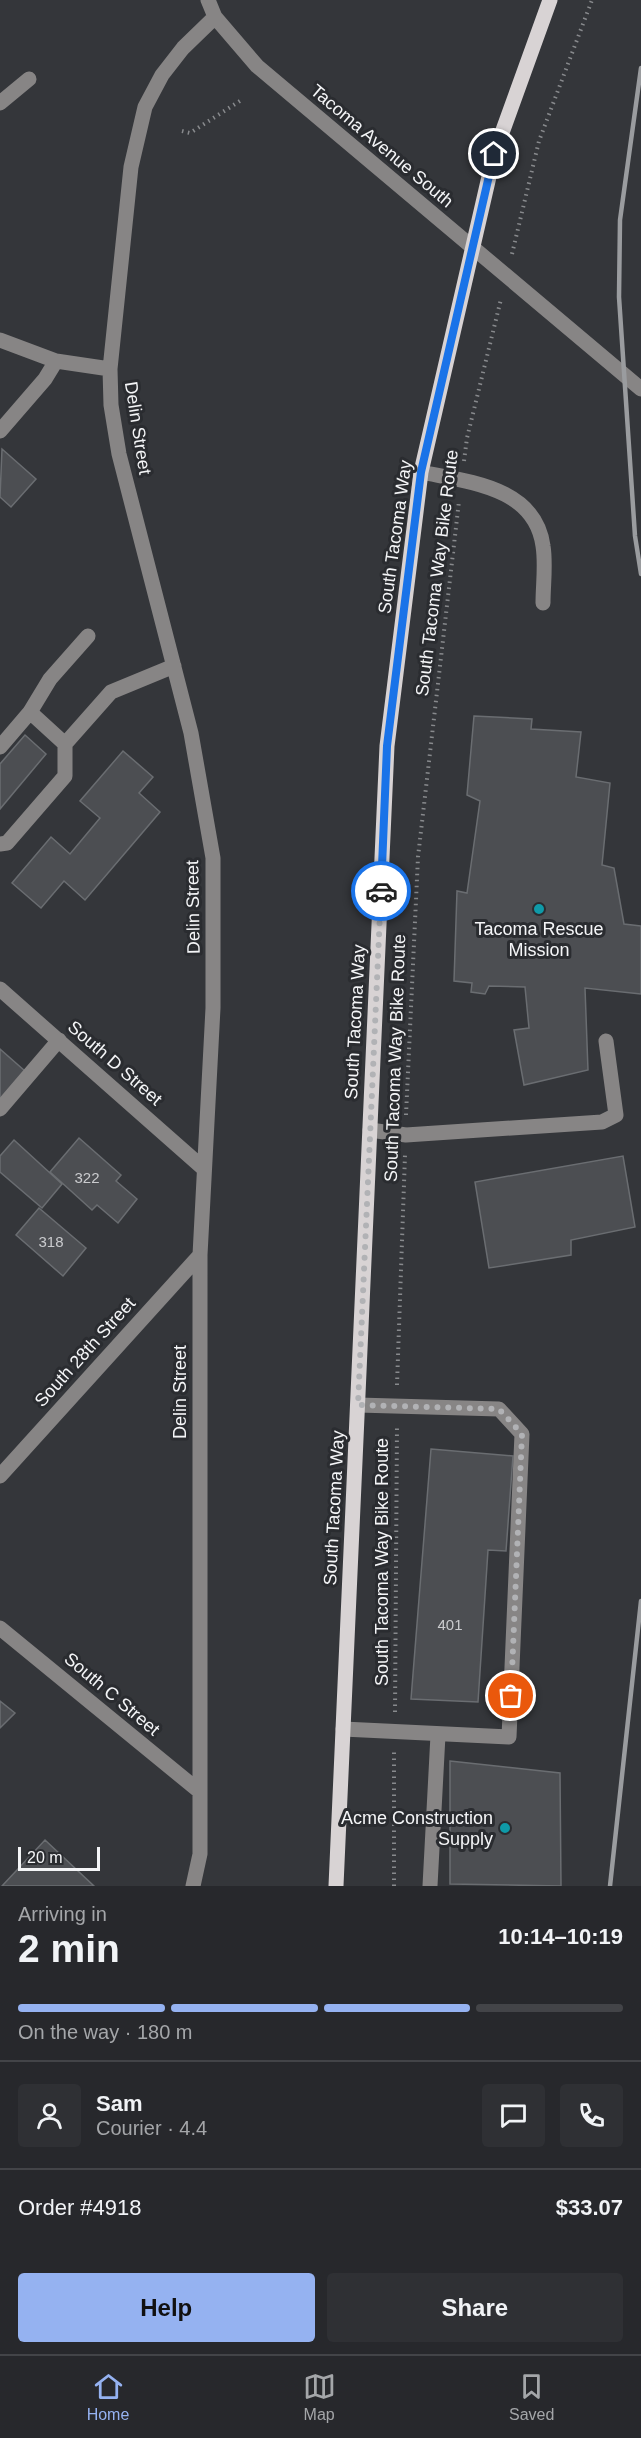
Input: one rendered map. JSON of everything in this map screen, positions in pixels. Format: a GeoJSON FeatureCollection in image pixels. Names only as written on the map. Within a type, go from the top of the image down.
{"type":"FeatureCollection","features":[{"type":"Feature","properties":{"kind":"main road","name":"South Tacoma Way"},"geometry":{"type":"LineString","coordinates":[[336,1886],[387,746],[421,472],[494,154],[550,0]]}},
{"type":"Feature","properties":{"kind":"street"},"geometry":{"type":"LineString","coordinates":[[208,0],[215,17]]}},
{"type":"Feature","properties":{"kind":"street","name":"Tacoma Avenue South"},"geometry":{"type":"LineString","coordinates":[[215,17],[256,66],[641,389]]}},
{"type":"Feature","properties":{"kind":"street","name":"Delin Street"},"geometry":{"type":"LineString","coordinates":[[193,1886],[200,1854],[200,1255],[213,1008],[213,858],[191,733],[119,454],[111,405],[110,369],[131,167],[145,107],[162,75],[183,48],[215,17]]}},
{"type":"Feature","properties":{"kind":"street"},"geometry":{"type":"LineString","coordinates":[[0,103],[29,79]]}},
{"type":"Feature","properties":{"kind":"street"},"geometry":{"type":"LineString","coordinates":[[0,340],[56,361],[110,369]]}},
{"type":"Feature","properties":{"kind":"street"},"geometry":{"type":"LineString","coordinates":[[0,431],[45,378],[56,361]]}},
{"type":"Feature","properties":{"kind":"street"},"geometry":{"type":"LineString","coordinates":[[421,472],[462,480],[507,493],[535,519],[544,546],[543,603]]}},
{"type":"Feature","properties":{"kind":"street"},"geometry":{"type":"LineString","coordinates":[[0,747],[30,712],[50,679],[88,636]]}},
{"type":"Feature","properties":{"kind":"street"},"geometry":{"type":"LineString","coordinates":[[0,844],[7,843],[65,776],[65,744],[111,692],[174,666]]}},
{"type":"Feature","properties":{"kind":"street"},"geometry":{"type":"LineString","coordinates":[[30,712],[65,744]]}},
{"type":"Feature","properties":{"kind":"street","name":"South D Street"},"geometry":{"type":"LineString","coordinates":[[0,989],[203,1168]]}},
{"type":"Feature","properties":{"kind":"street"},"geometry":{"type":"LineString","coordinates":[[0,1109],[59,1040]]}},
{"type":"Feature","properties":{"kind":"street"},"geometry":{"type":"LineString","coordinates":[[370,1130],[406,1135],[602,1122],[616,1115],[606,1041]]}},
{"type":"Feature","properties":{"kind":"street","name":"South 28th Street"},"geometry":{"type":"LineString","coordinates":[[0,1476],[200,1255]]}},
{"type":"Feature","properties":{"kind":"street"},"geometry":{"type":"LineString","coordinates":[[343,1729],[509,1737],[512,1675],[522,1434],[499,1409],[358,1405]]}},
{"type":"Feature","properties":{"kind":"street","name":"South C Street"},"geometry":{"type":"LineString","coordinates":[[0,1628],[199,1791]]}},
{"type":"Feature","properties":{"kind":"street"},"geometry":{"type":"LineString","coordinates":[[430,1886],[438,1735]]}},
{"type":"Feature","properties":{"kind":"path"},"geometry":{"type":"LineString","coordinates":[[512,255],[539,141],[592,0]]}},
{"type":"Feature","properties":{"kind":"path"},"geometry":{"type":"LineString","coordinates":[[182,131],[190,133],[243,99]]}},
{"type":"Feature","properties":{"kind":"path","name":"South Tacoma Way Bike Route"},"geometry":{"type":"LineString","coordinates":[[394,1886],[397,1406],[417,857],[467,438],[503,289]]}},
{"type":"Feature","properties":{"kind":"building"},"geometry":{"type":"Polygon","coordinates":[[[2,449],[36,479],[11,507],[0,497],[2,449]]]}},
{"type":"Feature","properties":{"kind":"building","name":"Tacoma Rescue Mission"},"geometry":{"type":"Polygon","coordinates":[[[474,716],[532,719],[531,729],[581,732],[576,777],[610,783],[602,865],[614,868],[624,924],[641,926],[641,994],[585,988],[588,1070],[524,1085],[514,1030],[529,1028],[525,987],[489,986],[485,994],[471,992],[472,983],[454,981],[457,891],[467,893],[480,801],[467,795],[474,716]]]}},
{"type":"Feature","properties":{"kind":"building"},"geometry":{"type":"Polygon","coordinates":[[[25,735],[46,754],[0,809],[0,764],[25,735]]]}},
{"type":"Feature","properties":{"kind":"building"},"geometry":{"type":"Polygon","coordinates":[[[123,751],[153,777],[139,793],[160,812],[85,900],[64,881],[41,908],[12,883],[51,837],[70,854],[100,818],[80,801],[123,751]]]}},
{"type":"Feature","properties":{"kind":"building"},"geometry":{"type":"Polygon","coordinates":[[[0,1049],[25,1071],[0,1100],[0,1049]]]}},
{"type":"Feature","properties":{"kind":"building"},"geometry":{"type":"Polygon","coordinates":[[[79,1138],[121,1175],[116,1181],[137,1199],[118,1223],[97,1205],[92,1210],[50,1172],[79,1138]]]}},
{"type":"Feature","properties":{"kind":"building"},"geometry":{"type":"Polygon","coordinates":[[[14,1140],[62,1184],[42,1208],[0,1172],[0,1156],[14,1140]]]}},
{"type":"Feature","properties":{"kind":"building"},"geometry":{"type":"Polygon","coordinates":[[[623,1156],[635,1227],[571,1240],[571,1255],[489,1268],[475,1182],[623,1156]]]}},
{"type":"Feature","properties":{"kind":"building"},"geometry":{"type":"Polygon","coordinates":[[[39,1208],[86,1248],[63,1276],[16,1235],[39,1208]]]}},
{"type":"Feature","properties":{"kind":"building"},"geometry":{"type":"Polygon","coordinates":[[[431,1449],[513,1456],[506,1551],[488,1550],[478,1702],[411,1699],[431,1449]]]}},
{"type":"Feature","properties":{"kind":"building"},"geometry":{"type":"Polygon","coordinates":[[[0,1701],[15,1713],[0,1728],[0,1701]]]}},
{"type":"Feature","properties":{"kind":"building","name":"Acme Construction Supply"},"geometry":{"type":"Polygon","coordinates":[[[450,1761],[560,1773],[561,1886],[450,1884],[450,1761]]]}},
{"type":"Feature","properties":{"kind":"building"},"geometry":{"type":"Polygon","coordinates":[[[45,1840],[94,1886],[2,1886],[45,1840]]]}},
{"type":"Feature","properties":{"kind":"railway"},"geometry":{"type":"LineString","coordinates":[[641,68],[620,220],[619,297],[635,536],[641,574]]}},
{"type":"Feature","properties":{"kind":"railway"},"geometry":{"type":"LineString","coordinates":[[610,1886],[641,1601]]}},
{"type":"Feature","properties":{"kind":"way so far"},"geometry":{"type":"LineString","coordinates":[[381,891],[358,1405],[499,1409],[522,1434],[511,1696]]}},
{"type":"Feature","properties":{"kind":"place","name":"Tacoma Rescue Mission"},"geometry":{"type":"Point","coordinates":[539,909]}},
{"type":"Feature","properties":{"kind":"place","name":"Acme Construction Supply"},"geometry":{"type":"Point","coordinates":[505,1828]}},
{"type":"Feature","properties":{"kind":"route"},"geometry":{"type":"LineString","coordinates":[[381,891],[387,746],[421,472],[494,154]]}}]}
